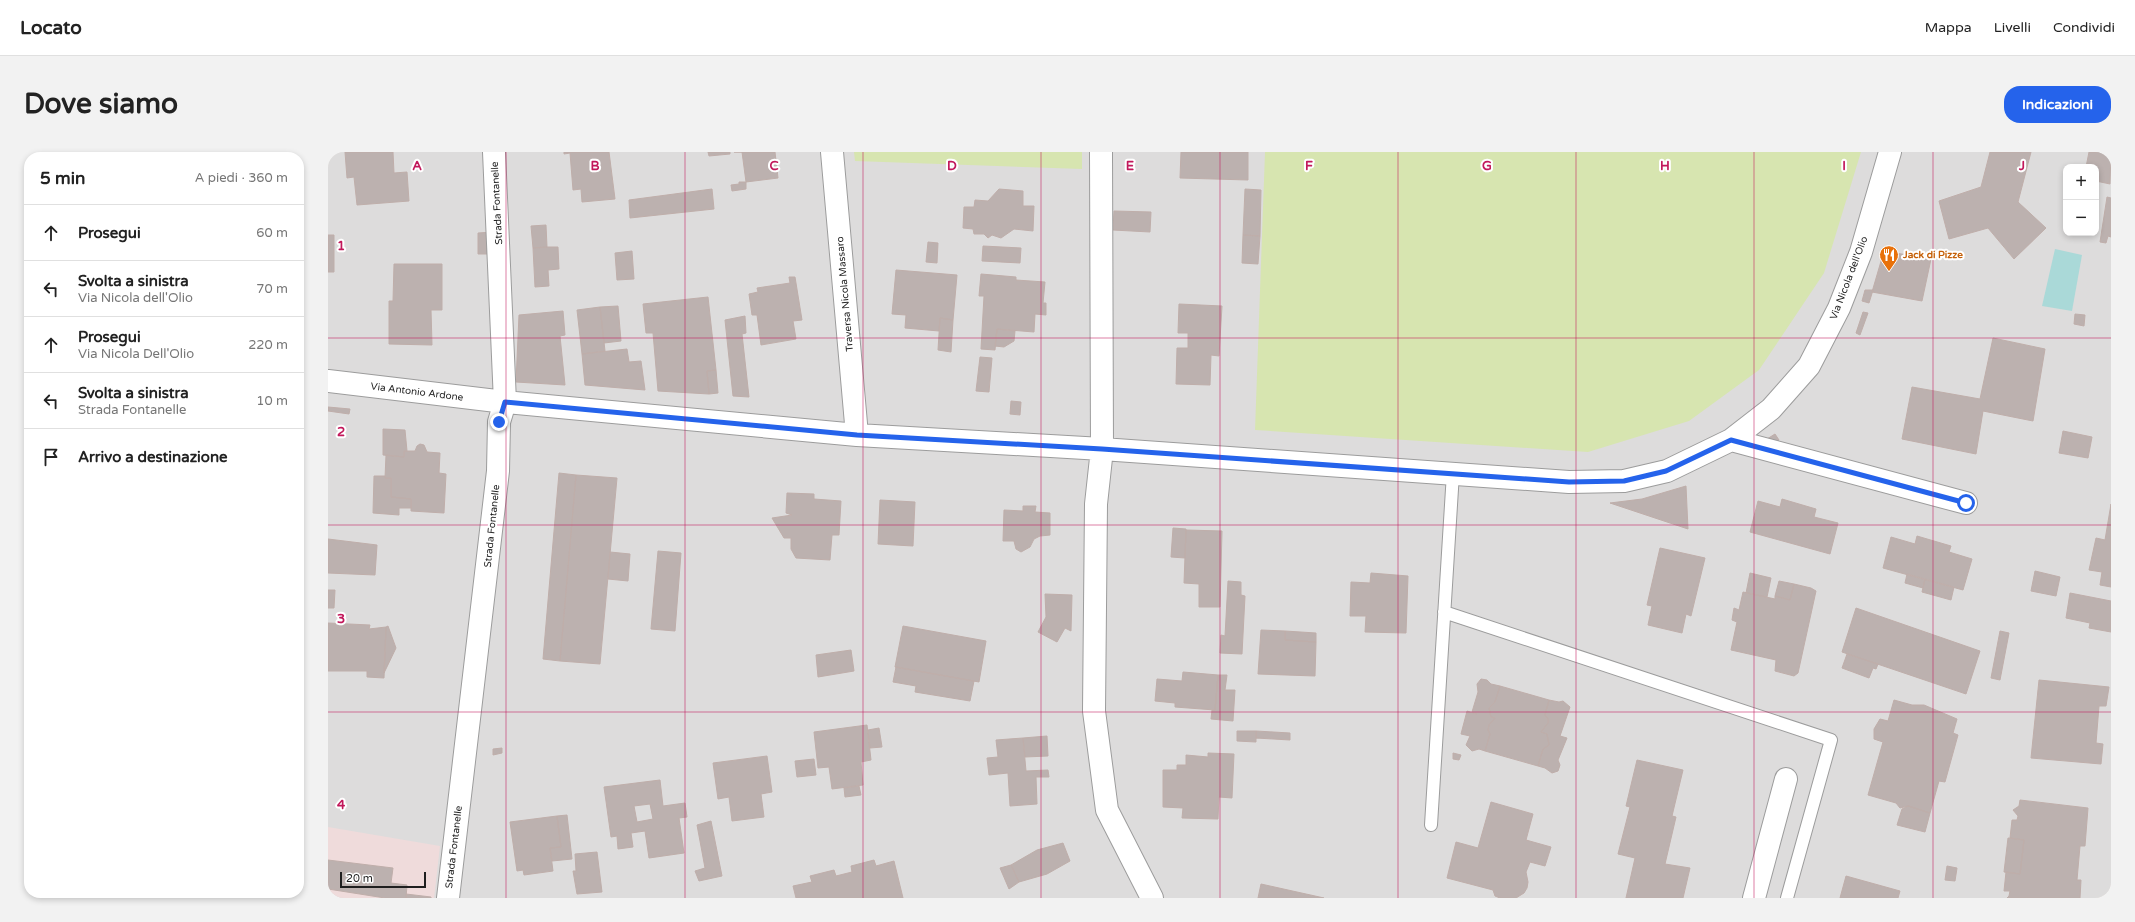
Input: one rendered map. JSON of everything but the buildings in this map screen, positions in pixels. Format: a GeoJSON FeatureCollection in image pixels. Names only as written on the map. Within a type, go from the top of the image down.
{"type":"FeatureCollection","features":[{"type":"Feature","properties":{"kind":"street","name":"Strada Fontanelle"},"geometry":{"type":"LineString","coordinates":[[448,898],[497,478],[499,422],[505,402],[494,152]]}},
{"type":"Feature","properties":{"kind":"street","name":"Traversa Nicola Massaro"},"geometry":{"type":"LineString","coordinates":[[832,152],[857,435]]}},
{"type":"Feature","properties":{"kind":"street"},"geometry":{"type":"LineString","coordinates":[[1101,152],[1102,449],[1096,504],[1094,711],[1107,810],[1152,898]]}},
{"type":"Feature","properties":{"kind":"street","name":"Via Nicola dell'Olio"},"geometry":{"type":"LineString","coordinates":[[1453,473],[1569,482],[1624,481],[1666,471],[1731,440],[1771,409],[1809,366],[1839,308],[1861,252],[1890,152]]}},
{"type":"Feature","properties":{"kind":"street","name":"Via Antonio Ardone"},"geometry":{"type":"LineString","coordinates":[[328,382],[505,402]]}},
{"type":"Feature","properties":{"kind":"street"},"geometry":{"type":"LineString","coordinates":[[505,402],[857,435],[1102,449],[1453,473]]}},
{"type":"Feature","properties":{"kind":"street"},"geometry":{"type":"LineString","coordinates":[[1731,440],[1966,503]]}},
{"type":"Feature","properties":{"kind":"street"},"geometry":{"type":"LineString","coordinates":[[1754,898],[1786,779]]}},
{"type":"Feature","properties":{"kind":"lane"},"geometry":{"type":"LineString","coordinates":[[1431,825],[1453,473]]}},
{"type":"Feature","properties":{"kind":"lane"},"geometry":{"type":"LineString","coordinates":[[1444,612],[1831,740],[1787,898]]}},
{"type":"Feature","properties":{"kind":"shaded area"},"geometry":{"type":"Polygon","coordinates":[[[328,152],[2111,152],[2111,898],[328,898],[328,152]]]}},
{"type":"Feature","properties":{"kind":"shaded area"},"geometry":{"type":"Polygon","coordinates":[[[328,827],[440,846],[434,898],[328,898],[328,827]]]}},
{"type":"Feature","properties":{"kind":"green space"},"geometry":{"type":"Polygon","coordinates":[[[854,152],[1082,152],[1082,169],[855,161],[854,152]]]}},
{"type":"Feature","properties":{"kind":"green space"},"geometry":{"type":"Polygon","coordinates":[[[1265,152],[1861,152],[1824,273],[1759,370],[1689,421],[1588,452],[1255,430],[1265,152]]]}},
{"type":"Feature","properties":{"kind":"water"},"geometry":{"type":"Polygon","coordinates":[[[2055,249],[2082,255],[2072,311],[2042,306],[2055,249]]]}},
{"type":"Feature","properties":{"kind":"place","name":"Jack di Pizze"},"geometry":{"type":"Point","coordinates":[1889,272]}},
{"type":"Feature","properties":{"kind":"route"},"geometry":{"type":"LineString","coordinates":[[499,422],[505,402],[757,427],[857,435],[1102,449],[1569,482],[1624,481],[1666,471],[1731,440],[1966,503]]}}]}
